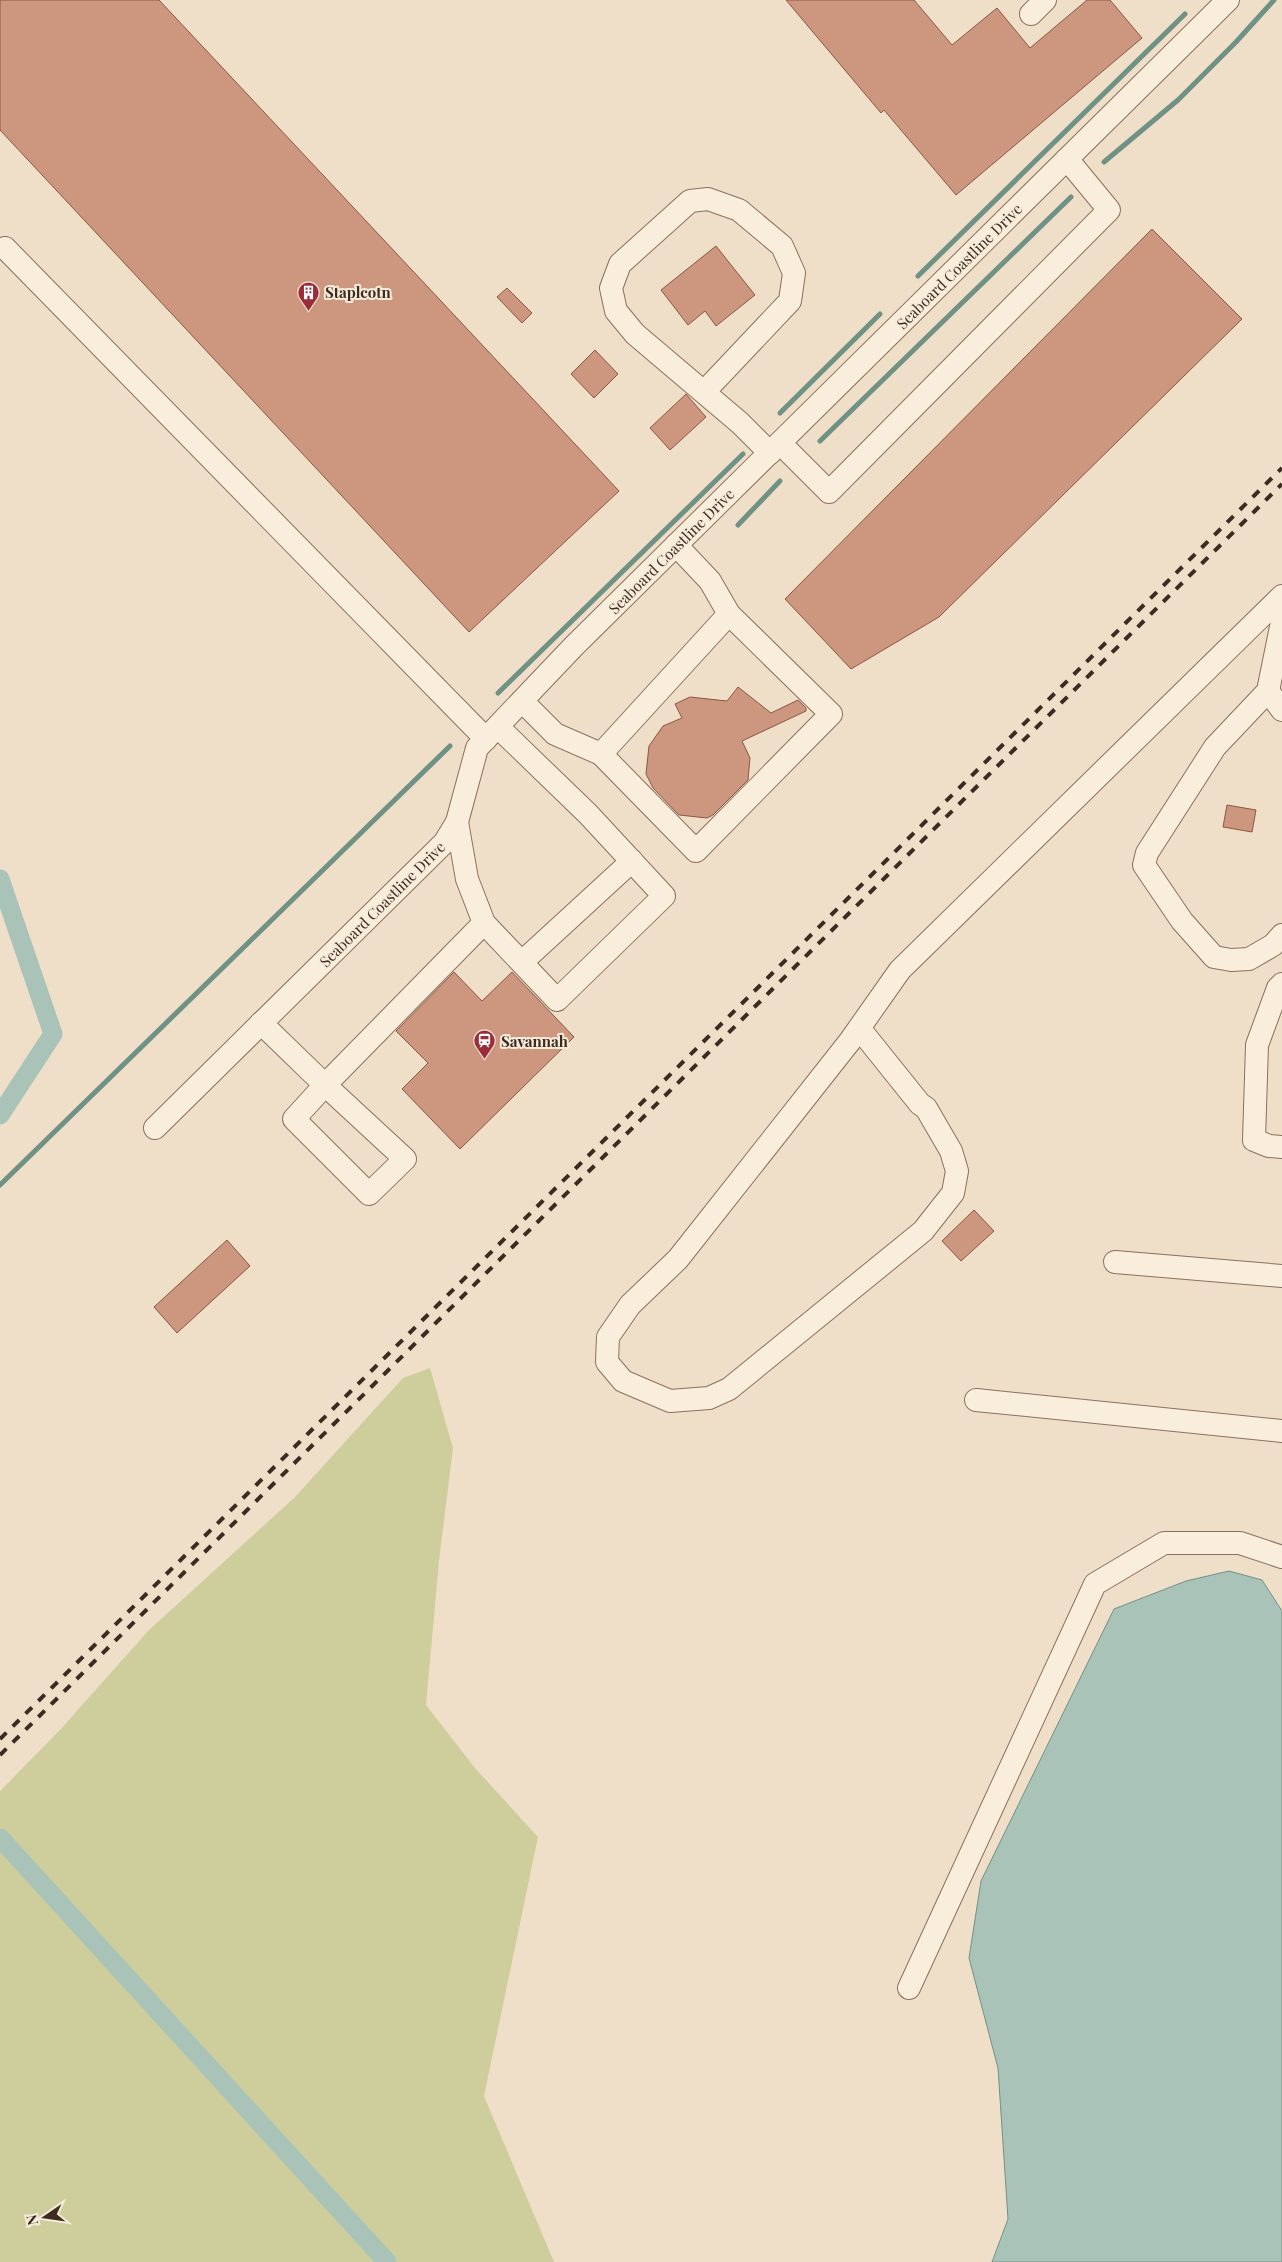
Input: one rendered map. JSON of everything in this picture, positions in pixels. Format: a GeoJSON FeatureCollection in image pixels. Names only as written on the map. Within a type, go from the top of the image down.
{"type":"FeatureCollection","features":[{"type":"Feature","properties":{"kind":"street","name":"Seaboard Coastline Drive"},"geometry":{"type":"LineString","coordinates":[[155,1128],[446,842],[457,822],[477,748],[676,545],[1067,159],[1216,4]]}},
{"type":"Feature","properties":{"kind":"street"},"geometry":{"type":"LineString","coordinates":[[704,392],[790,301],[794,272],[782,246],[739,210],[708,199],[690,201],[620,264],[611,288],[616,311],[635,334],[740,423],[775,448],[829,492],[1109,210],[1067,159]]}},
{"type":"Feature","properties":{"kind":"street"},"geometry":{"type":"LineString","coordinates":[[5,248],[492,733],[588,814],[664,896],[557,1000],[484,923],[467,879],[457,822]]}},
{"type":"Feature","properties":{"kind":"street"},"geometry":{"type":"LineString","coordinates":[[522,701],[555,734],[601,754],[696,851],[831,714],[729,614],[710,582],[676,545]]}},
{"type":"Feature","properties":{"kind":"street"},"geometry":{"type":"LineString","coordinates":[[859,1028],[920,1104],[926,1108],[951,1150],[957,1172],[952,1193],[923,1231],[729,1389],[709,1398],[670,1402],[623,1381],[607,1362],[608,1337],[630,1305],[678,1259],[859,1028],[900,970],[1282,596]]}},
{"type":"Feature","properties":{"kind":"street"},"geometry":{"type":"LineString","coordinates":[[601,754],[729,614]]}},
{"type":"Feature","properties":{"kind":"street"},"geometry":{"type":"LineString","coordinates":[[1282,622],[1268,691],[1215,747],[1148,853],[1144,865],[1182,921],[1214,957],[1231,960],[1249,959],[1273,946],[1282,936]]}},
{"type":"Feature","properties":{"kind":"street"},"geometry":{"type":"LineString","coordinates":[[1268,691],[1282,710]]}},
{"type":"Feature","properties":{"kind":"street"},"geometry":{"type":"LineString","coordinates":[[522,962],[632,861]]}},
{"type":"Feature","properties":{"kind":"street"},"geometry":{"type":"LineString","coordinates":[[261,1023],[325,1085],[404,1159],[368,1194],[294,1119],[325,1085],[484,923]]}},
{"type":"Feature","properties":{"kind":"street"},"geometry":{"type":"LineString","coordinates":[[1282,984],[1278,988],[1257,1045],[1254,1140],[1268,1146],[1282,1147]]}},
{"type":"Feature","properties":{"kind":"street"},"geometry":{"type":"LineString","coordinates":[[1115,1262],[1282,1276]]}},
{"type":"Feature","properties":{"kind":"street"},"geometry":{"type":"LineString","coordinates":[[976,1400],[1282,1431]]}},
{"type":"Feature","properties":{"kind":"street"},"geometry":{"type":"LineString","coordinates":[[909,1988],[1095,1584],[1164,1543],[1240,1543],[1282,1557]]}},
{"type":"Feature","properties":{"kind":"green space"},"geometry":{"type":"Polygon","coordinates":[[[430,1368],[453,1448],[439,1561],[426,1705],[475,1768],[538,1837],[484,2096],[554,2262],[0,2262],[0,1791],[59,1731],[148,1631],[295,1497],[403,1378],[430,1368]]]}},
{"type":"Feature","properties":{"kind":"shaded area"},"geometry":{"type":"Polygon","coordinates":[[[1229,1571],[1262,1580],[1282,1611],[1282,2262],[992,2262],[1008,2219],[998,2068],[969,1958],[981,1881],[1114,1609],[1186,1581],[1229,1571]]]}},
{"type":"Feature","properties":{"kind":"building","name":"Staplcotn"},"geometry":{"type":"Polygon","coordinates":[[[0,0],[159,0],[619,491],[469,632],[0,130],[0,0]]]}},
{"type":"Feature","properties":{"kind":"building"},"geometry":{"type":"Polygon","coordinates":[[[786,0],[914,0],[952,45],[997,8],[1030,48],[1087,0],[1110,0],[1142,38],[956,195],[884,110],[881,113],[786,0]]]}},
{"type":"Feature","properties":{"kind":"building"},"geometry":{"type":"Polygon","coordinates":[[[1152,229],[1242,319],[939,617],[851,669],[785,599],[1152,229]]]}},
{"type":"Feature","properties":{"kind":"building"},"geometry":{"type":"Polygon","coordinates":[[[716,246],[755,295],[716,326],[705,311],[688,325],[661,290],[716,246]]]}},
{"type":"Feature","properties":{"kind":"building"},"geometry":{"type":"Polygon","coordinates":[[[507,288],[532,313],[522,323],[497,297],[507,288]]]}},
{"type":"Feature","properties":{"kind":"building"},"geometry":{"type":"Polygon","coordinates":[[[595,350],[618,374],[594,398],[571,374],[595,350]]]}},
{"type":"Feature","properties":{"kind":"building"},"geometry":{"type":"Polygon","coordinates":[[[686,394],[706,417],[670,450],[650,428],[686,394]]]}},
{"type":"Feature","properties":{"kind":"building"},"geometry":{"type":"Polygon","coordinates":[[[738,687],[771,713],[798,700],[806,708],[806,711],[742,741],[750,758],[748,780],[713,815],[707,818],[679,815],[653,788],[646,774],[649,746],[663,726],[682,718],[675,704],[690,697],[727,701],[738,687]]]}},
{"type":"Feature","properties":{"kind":"building"},"geometry":{"type":"Polygon","coordinates":[[[1227,805],[1256,810],[1252,832],[1223,827],[1227,805]]]}},
{"type":"Feature","properties":{"kind":"building"},"geometry":{"type":"Polygon","coordinates":[[[454,972],[482,1001],[512,972],[574,1037],[460,1149],[402,1089],[428,1063],[396,1031],[454,972]]]}},
{"type":"Feature","properties":{"kind":"building"},"geometry":{"type":"Polygon","coordinates":[[[974,1210],[994,1231],[961,1261],[942,1241],[974,1210]]]}},
{"type":"Feature","properties":{"kind":"building"},"geometry":{"type":"Polygon","coordinates":[[[227,1240],[250,1266],[177,1333],[154,1307],[227,1240]]]}},
{"type":"Feature","properties":{"kind":"waterway"},"geometry":{"type":"LineString","coordinates":[[1104,162],[1178,100],[1236,42],[1274,0]]}},
{"type":"Feature","properties":{"kind":"waterway"},"geometry":{"type":"LineString","coordinates":[[918,276],[1185,14]]}},
{"type":"Feature","properties":{"kind":"waterway"},"geometry":{"type":"LineString","coordinates":[[820,441],[1071,197]]}},
{"type":"Feature","properties":{"kind":"waterway"},"geometry":{"type":"LineString","coordinates":[[780,413],[880,314]]}},
{"type":"Feature","properties":{"kind":"waterway"},"geometry":{"type":"LineString","coordinates":[[498,693],[743,454]]}},
{"type":"Feature","properties":{"kind":"waterway"},"geometry":{"type":"LineString","coordinates":[[738,525],[780,481]]}},
{"type":"Feature","properties":{"kind":"waterway"},"geometry":{"type":"LineString","coordinates":[[0,1185],[450,746]]}},
{"type":"Feature","properties":{"kind":"waterway"},"geometry":{"type":"LineString","coordinates":[[0,879],[53,1034],[0,1115]]}},
{"type":"Feature","properties":{"kind":"waterway"},"geometry":{"type":"LineString","coordinates":[[0,1838],[387,2262]]}},
{"type":"Feature","properties":{"kind":"railway"},"geometry":{"type":"LineString","coordinates":[[0,1739],[1282,468]]}},
{"type":"Feature","properties":{"kind":"railway"},"geometry":{"type":"LineString","coordinates":[[0,1755],[1282,484]]}},
{"type":"Feature","properties":{"kind":"place","name":"Staplcotn"},"geometry":{"type":"Point","coordinates":[309,311]}},
{"type":"Feature","properties":{"kind":"place","name":"Savannah"},"geometry":{"type":"Point","coordinates":[485,1060]}}]}
